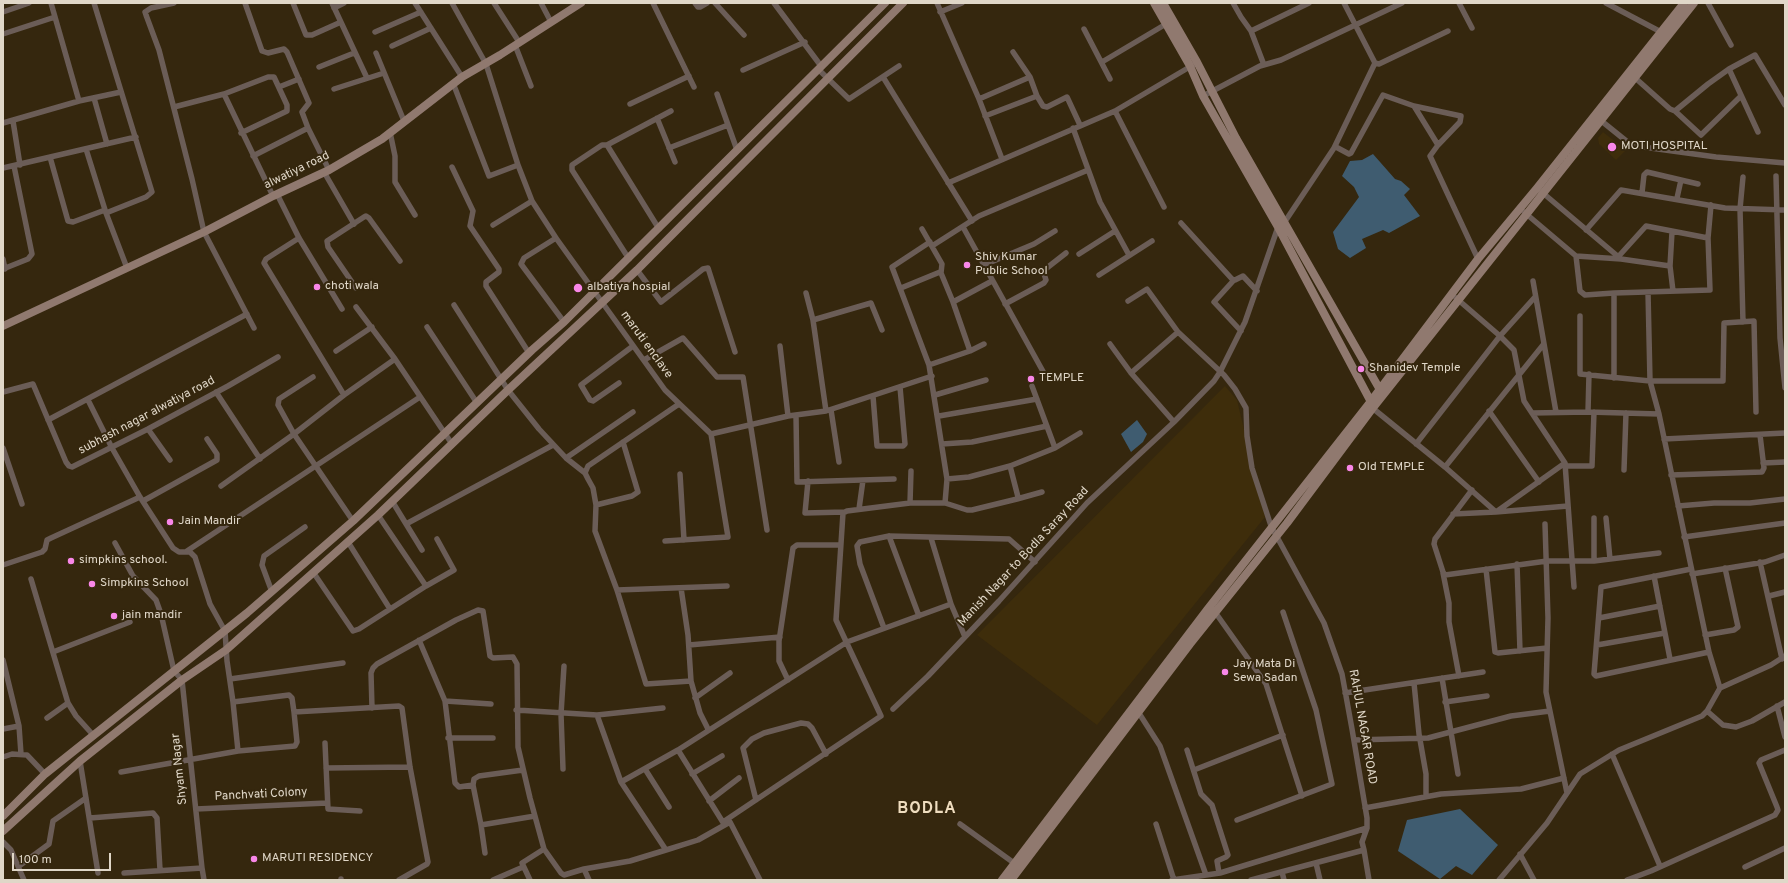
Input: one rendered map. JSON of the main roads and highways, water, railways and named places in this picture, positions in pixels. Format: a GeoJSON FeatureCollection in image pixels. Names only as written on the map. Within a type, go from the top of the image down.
{"type":"FeatureCollection","features":[{"type":"Feature","properties":{"kind":"main road","name":"alwatiya road"},"geometry":{"type":"LineString","coordinates":[[3,326],[204,232],[275,195],[326,171],[382,139],[453,83],[486,64],[581,3]]}},
{"type":"Feature","properties":{"kind":"main road"},"geometry":{"type":"LineString","coordinates":[[3,816],[46,774],[225,631],[353,521],[629,259],[819,67],[885,3]]}},
{"type":"Feature","properties":{"kind":"main road"},"geometry":{"type":"LineString","coordinates":[[3,831],[80,761],[182,680],[226,650],[378,515],[508,390],[637,270],[903,3]]}},
{"type":"Feature","properties":{"kind":"main road"},"geometry":{"type":"LineString","coordinates":[[1154,3],[1166,24],[1212,91],[1281,225],[1370,405]]}},
{"type":"Feature","properties":{"kind":"main road"},"geometry":{"type":"LineString","coordinates":[[1163,3],[1193,64],[1203,96],[1379,388]]}},
{"type":"Feature","properties":{"kind":"main road"},"geometry":{"type":"LineString","coordinates":[[1632,75],[1661,32],[1684,3]]}},
{"type":"Feature","properties":{"kind":"main road"},"geometry":{"type":"LineString","coordinates":[[1011,880],[1271,526],[1458,300],[1523,211],[1632,75],[1694,3]]}},
{"type":"Feature","properties":{"kind":"main road"},"geometry":{"type":"LineString","coordinates":[[1002,880],[1136,709],[1277,535],[1370,405],[1379,388],[1478,259],[1523,211]]}},
{"type":"Feature","properties":{"kind":"water"},"geometry":{"type":"Polygon","coordinates":[[[1373,154],[1395,179],[1401,181],[1410,189],[1404,195],[1420,216],[1389,233],[1383,230],[1362,239],[1366,248],[1350,258],[1338,249],[1333,232],[1359,197],[1354,187],[1342,176],[1350,161],[1362,160],[1373,154]]]}},
{"type":"Feature","properties":{"kind":"water"},"geometry":{"type":"Polygon","coordinates":[[[1137,420],[1147,434],[1143,442],[1131,452],[1121,434],[1137,420]]]}},
{"type":"Feature","properties":{"kind":"water"},"geometry":{"type":"Polygon","coordinates":[[[1460,809],[1498,845],[1472,875],[1456,866],[1440,879],[1398,851],[1407,820],[1460,809]]]}},
{"type":"Feature","properties":{"kind":"place","name":"MOTI HOSPITAL"},"geometry":{"type":"Point","coordinates":[1612,147]}},
{"type":"Feature","properties":{"kind":"place","name":"Shiv Kumar Public School"},"geometry":{"type":"Point","coordinates":[967,265]}},
{"type":"Feature","properties":{"kind":"place","name":"choti wala"},"geometry":{"type":"Point","coordinates":[317,287]}},
{"type":"Feature","properties":{"kind":"place","name":"albatiya hospial"},"geometry":{"type":"Point","coordinates":[578,288]}},
{"type":"Feature","properties":{"kind":"place","name":"Shanidev Temple"},"geometry":{"type":"Point","coordinates":[1361,369]}},
{"type":"Feature","properties":{"kind":"place","name":"TEMPLE"},"geometry":{"type":"Point","coordinates":[1031,379]}},
{"type":"Feature","properties":{"kind":"place","name":"Old TEMPLE"},"geometry":{"type":"Point","coordinates":[1350,468]}},
{"type":"Feature","properties":{"kind":"place","name":"Jain Mandir"},"geometry":{"type":"Point","coordinates":[170,522]}},
{"type":"Feature","properties":{"kind":"place","name":"simpkins school."},"geometry":{"type":"Point","coordinates":[71,561]}},
{"type":"Feature","properties":{"kind":"place","name":"Simpkins School"},"geometry":{"type":"Point","coordinates":[92,584]}},
{"type":"Feature","properties":{"kind":"place","name":"jain mandir"},"geometry":{"type":"Point","coordinates":[114,616]}},
{"type":"Feature","properties":{"kind":"place","name":"Jay Mata Di Sewa Sadan"},"geometry":{"type":"Point","coordinates":[1225,672]}},
{"type":"Feature","properties":{"kind":"place","name":"MARUTI RESIDENCY"},"geometry":{"type":"Point","coordinates":[254,859]}},
{"type":"Feature","properties":{"kind":"district","name":"BODLA"},"geometry":{"type":"Point","coordinates":[927,810]}}]}
